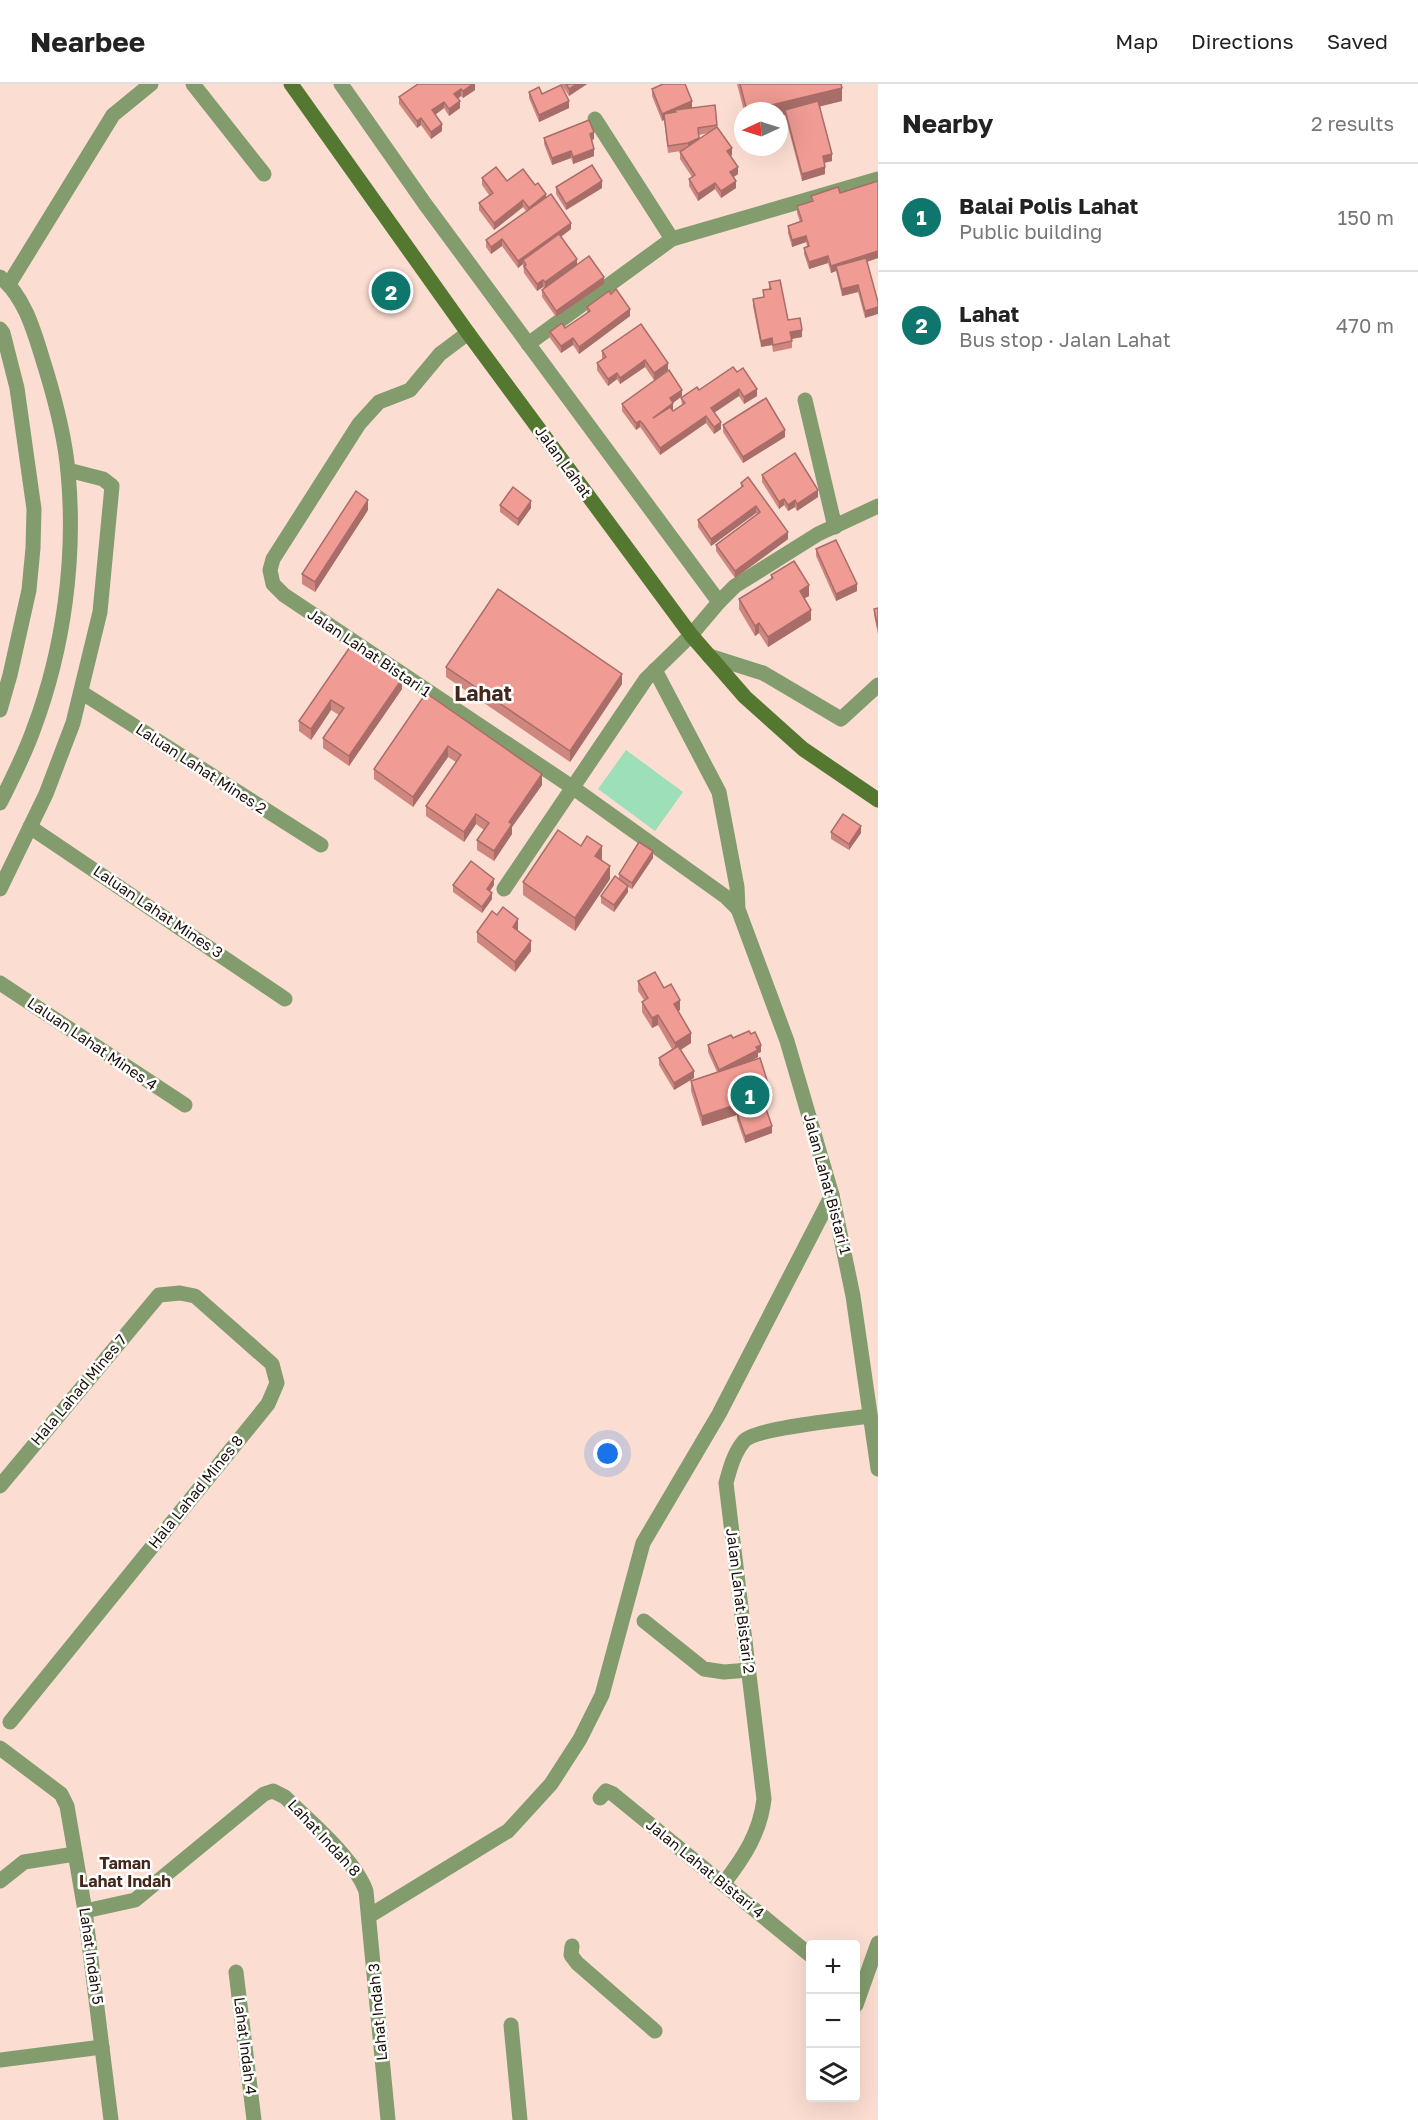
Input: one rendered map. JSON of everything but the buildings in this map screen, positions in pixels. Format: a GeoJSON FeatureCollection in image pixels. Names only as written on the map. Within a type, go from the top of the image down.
{"type":"FeatureCollection","features":[{"type":"Feature","properties":{"kind":"main road","name":"Jalan Lahat"},"geometry":{"type":"LineString","coordinates":[[291,84],[468,333],[690,635],[745,697],[803,749],[878,800]]}},
{"type":"Feature","properties":{"kind":"street"},"geometry":{"type":"LineString","coordinates":[[0,803],[34,728],[50,675],[63,621],[71,531],[68,470],[58,410],[25,310],[5,281],[113,115],[151,84]]}},
{"type":"Feature","properties":{"kind":"street"},"geometry":{"type":"LineString","coordinates":[[193,84],[264,174]]}},
{"type":"Feature","properties":{"kind":"street"},"geometry":{"type":"LineString","coordinates":[[341,84],[528,344],[719,602]]}},
{"type":"Feature","properties":{"kind":"street"},"geometry":{"type":"LineString","coordinates":[[595,119],[672,239]]}},
{"type":"Feature","properties":{"kind":"street"},"geometry":{"type":"LineString","coordinates":[[528,344],[672,239],[878,179]]}},
{"type":"Feature","properties":{"kind":"street"},"geometry":{"type":"LineString","coordinates":[[0,329],[17,388],[34,509],[29,590],[0,710]]}},
{"type":"Feature","properties":{"kind":"street","name":"Jalan Lahat Bistari 1"},"geometry":{"type":"LineString","coordinates":[[468,333],[440,354],[410,390],[379,402],[359,424],[273,559],[270,570],[273,584],[284,595],[572,788],[721,893],[738,909]]}},
{"type":"Feature","properties":{"kind":"street"},"geometry":{"type":"LineString","coordinates":[[805,400],[835,527]]}},
{"type":"Feature","properties":{"kind":"street"},"geometry":{"type":"LineString","coordinates":[[0,889],[46,794],[73,723],[100,612],[112,486],[103,479],[68,470]]}},
{"type":"Feature","properties":{"kind":"street"},"geometry":{"type":"LineString","coordinates":[[504,889],[646,679],[719,602],[735,586],[818,534],[878,506]]}},
{"type":"Feature","properties":{"kind":"street"},"geometry":{"type":"LineString","coordinates":[[708,656],[763,673],[841,719],[878,685]]}},
{"type":"Feature","properties":{"kind":"street","name":"Jalan Lahat Bistari 1"},"geometry":{"type":"LineString","coordinates":[[655,670],[719,792],[736,877],[738,909],[792,1058],[832,1195],[854,1296],[878,1469]]}},
{"type":"Feature","properties":{"kind":"street","name":"Laluan Lahat Mines 2"},"geometry":{"type":"LineString","coordinates":[[81,693],[321,845]]}},
{"type":"Feature","properties":{"kind":"street","name":"Laluan Lahat Mines 3"},"geometry":{"type":"LineString","coordinates":[[30,827],[285,999]]}},
{"type":"Feature","properties":{"kind":"street","name":"Laluan Lahat Mines 4"},"geometry":{"type":"LineString","coordinates":[[0,983],[185,1106]]}},
{"type":"Feature","properties":{"kind":"street"},"geometry":{"type":"LineString","coordinates":[[369,1910],[508,1831],[551,1784],[580,1739],[602,1695],[643,1543],[719,1414],[832,1195]]}},
{"type":"Feature","properties":{"kind":"street","name":"Hala Lahad Mines 8"},"geometry":{"type":"LineString","coordinates":[[10,1722],[268,1404],[278,1383],[272,1364],[195,1296],[180,1293],[159,1295]]}},
{"type":"Feature","properties":{"kind":"street","name":"Hala Lahad Mines 7"},"geometry":{"type":"LineString","coordinates":[[0,1486],[159,1295]]}},
{"type":"Feature","properties":{"kind":"street","name":"Jalan Lahat Bistari 2"},"geometry":{"type":"LineString","coordinates":[[724,1883],[744,1857],[752,1842],[763,1806],[763,1786],[726,1483],[734,1458],[745,1439],[768,1431],[870,1416]]}},
{"type":"Feature","properties":{"kind":"street"},"geometry":{"type":"LineString","coordinates":[[644,1621],[704,1669],[724,1672],[749,1670]]}},
{"type":"Feature","properties":{"kind":"street","name":"Lahat Indah 5"},"geometry":{"type":"LineString","coordinates":[[0,1748],[61,1794],[67,1806],[85,1911],[111,2120]]}},
{"type":"Feature","properties":{"kind":"street","name":"Lahat Indah 8"},"geometry":{"type":"LineString","coordinates":[[85,1911],[135,1900],[264,1794],[273,1791],[285,1797],[361,1876],[369,1910]]}},
{"type":"Feature","properties":{"kind":"street","name":"Jalan Lahat Bistari 4"},"geometry":{"type":"LineString","coordinates":[[600,1798],[606,1791],[613,1794],[806,1952]]}},
{"type":"Feature","properties":{"kind":"street"},"geometry":{"type":"LineString","coordinates":[[0,1881],[24,1862],[75,1854]]}},
{"type":"Feature","properties":{"kind":"street","name":"Lahat Indah 3"},"geometry":{"type":"LineString","coordinates":[[369,1910],[388,2120]]}},
{"type":"Feature","properties":{"kind":"street"},"geometry":{"type":"LineString","coordinates":[[860,1976],[878,1943]]}},
{"type":"Feature","properties":{"kind":"street"},"geometry":{"type":"LineString","coordinates":[[572,1946],[571,1955],[577,1963],[655,2031]]}},
{"type":"Feature","properties":{"kind":"street","name":"Lahat Indah 4"},"geometry":{"type":"LineString","coordinates":[[236,1972],[254,2120]]}},
{"type":"Feature","properties":{"kind":"street"},"geometry":{"type":"LineString","coordinates":[[511,2025],[520,2120]]}},
{"type":"Feature","properties":{"kind":"street"},"geometry":{"type":"LineString","coordinates":[[0,2060],[102,2047]]}},
{"type":"Feature","properties":{"kind":"green space"},"geometry":{"type":"Polygon","coordinates":[[[626,750],[683,792],[655,831],[598,789],[626,750]]]}},
{"type":"Feature","properties":{"kind":"place","name":"Lahat"},"geometry":{"type":"Point","coordinates":[391,291]}},
{"type":"Feature","properties":{"kind":"place","name":"Balai Polis Lahat"},"geometry":{"type":"Point","coordinates":[750,1095]}},
{"type":"Feature","properties":{"kind":"district","name":"Lahat"},"geometry":{"type":"Point","coordinates":[483,694]}},
{"type":"Feature","properties":{"kind":"district","name":"Taman Lahat Indah"},"geometry":{"type":"Point","coordinates":[125,1872]}}]}
